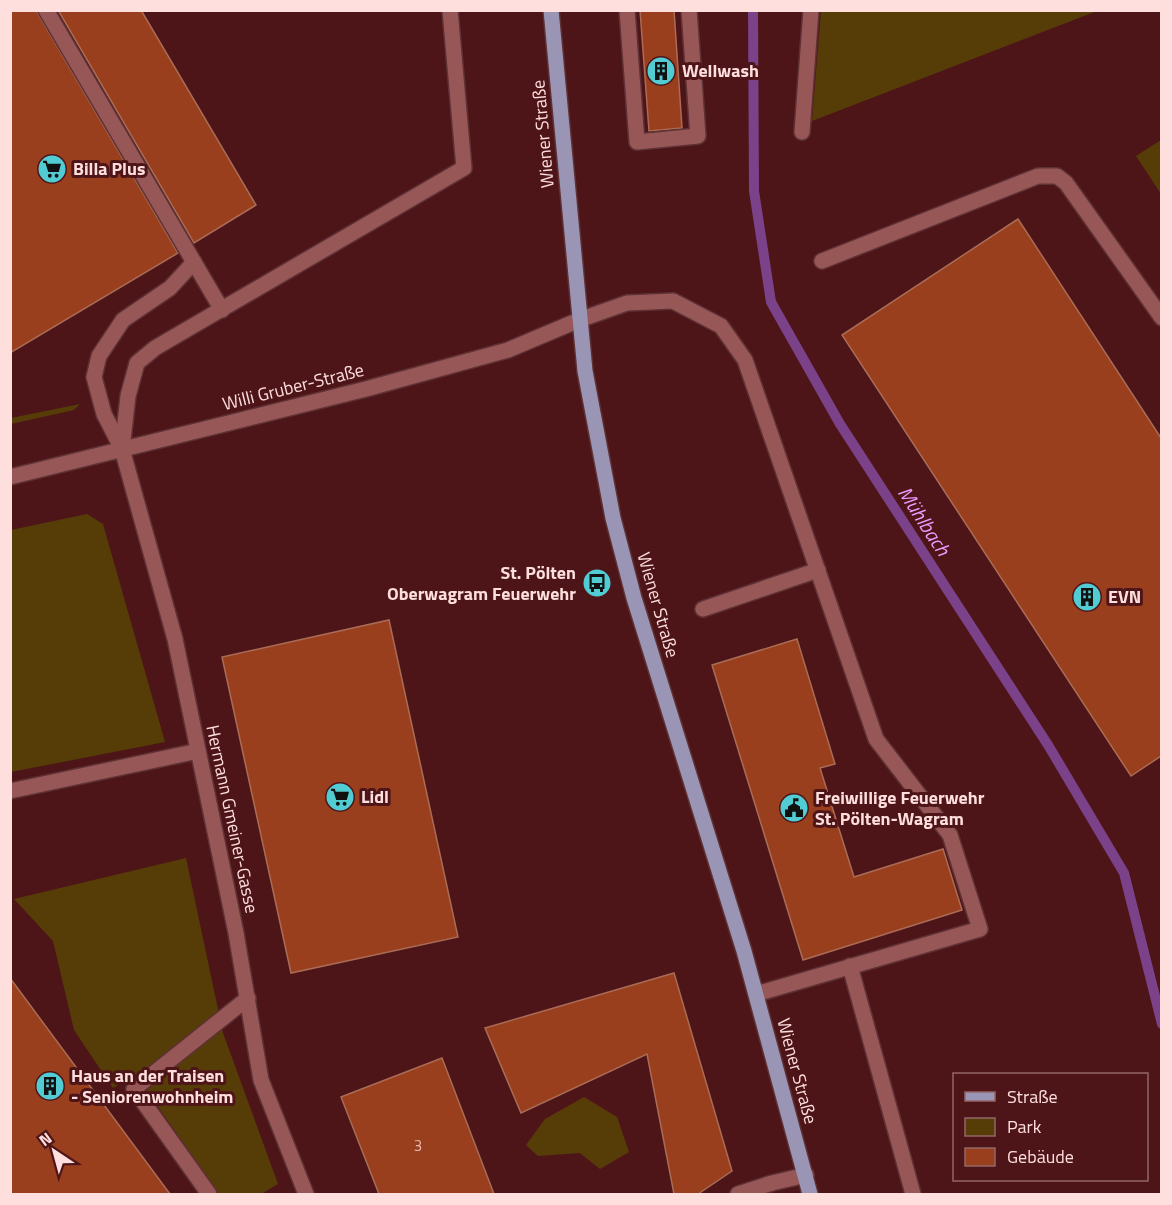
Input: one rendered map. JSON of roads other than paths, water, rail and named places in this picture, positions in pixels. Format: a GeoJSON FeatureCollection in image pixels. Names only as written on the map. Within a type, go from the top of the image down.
{"type":"FeatureCollection","features":[{"type":"Feature","properties":{"kind":"main road","name":"Wiener Straße"},"geometry":{"type":"LineString","coordinates":[[551,10],[588,396],[612,518],[634,598],[756,994],[810,1194]]}},
{"type":"Feature","properties":{"kind":"street"},"geometry":{"type":"LineString","coordinates":[[46,10],[222,310]]}},
{"type":"Feature","properties":{"kind":"street"},"geometry":{"type":"LineString","coordinates":[[122,449],[128,396],[137,363],[155,348],[464,168],[450,10]]}},
{"type":"Feature","properties":{"kind":"street"},"geometry":{"type":"LineString","coordinates":[[627,10],[637,142],[698,136],[689,10]]}},
{"type":"Feature","properties":{"kind":"street"},"geometry":{"type":"LineString","coordinates":[[802,132],[811,10]]}},
{"type":"Feature","properties":{"kind":"street"},"geometry":{"type":"LineString","coordinates":[[822,261],[1038,176],[1057,176],[1066,183],[1161,318]]}},
{"type":"Feature","properties":{"kind":"street"},"geometry":{"type":"LineString","coordinates":[[122,449],[104,414],[94,377],[99,356],[123,320],[170,288],[194,262]]}},
{"type":"Feature","properties":{"kind":"street","name":"Willi Gruber-Straße"},"geometry":{"type":"LineString","coordinates":[[10,477],[366,389],[508,350],[579,320],[627,303],[673,301],[721,326],[745,360],[876,739],[950,835],[980,929],[850,966]]}},
{"type":"Feature","properties":{"kind":"street","name":"Hermann Gmeiner-Gasse"},"geometry":{"type":"LineString","coordinates":[[122,449],[175,639],[248,998],[261,1080],[306,1194]]}},
{"type":"Feature","properties":{"kind":"street"},"geometry":{"type":"LineString","coordinates":[[703,609],[818,570]]}},
{"type":"Feature","properties":{"kind":"street"},"geometry":{"type":"LineString","coordinates":[[10,790],[198,751]]}},
{"type":"Feature","properties":{"kind":"street"},"geometry":{"type":"LineString","coordinates":[[756,994],[850,966],[913,1194]]}},
{"type":"Feature","properties":{"kind":"street"},"geometry":{"type":"LineString","coordinates":[[209,1194],[134,1089],[248,998]]}},
{"type":"Feature","properties":{"kind":"street"},"geometry":{"type":"LineString","coordinates":[[738,1194],[806,1175]]}},
{"type":"Feature","properties":{"kind":"waterway","name":"Mühlbach"},"geometry":{"type":"LineString","coordinates":[[753,10],[754,191],[771,302],[840,424],[1048,745],[1124,873],[1162,1024]]}},
{"type":"Feature","properties":{"kind":"place","name":"Wellwash"},"geometry":{"type":"Point","coordinates":[661,71]}},
{"type":"Feature","properties":{"kind":"place","name":"Billa Plus"},"geometry":{"type":"Point","coordinates":[52,169]}},
{"type":"Feature","properties":{"kind":"place","name":"St. Pölten Oberwagram Feuerwehr"},"geometry":{"type":"Point","coordinates":[597,583]}},
{"type":"Feature","properties":{"kind":"place","name":"EVN"},"geometry":{"type":"Point","coordinates":[1087,597]}},
{"type":"Feature","properties":{"kind":"place","name":"Lidl"},"geometry":{"type":"Point","coordinates":[340,797]}},
{"type":"Feature","properties":{"kind":"place","name":"Freiwillige Feuerwehr St. Pölten-Wagram"},"geometry":{"type":"Point","coordinates":[794,808]}},
{"type":"Feature","properties":{"kind":"place","name":"Haus an der Traisen - Seniorenwohnheim"},"geometry":{"type":"Point","coordinates":[50,1086]}}]}
